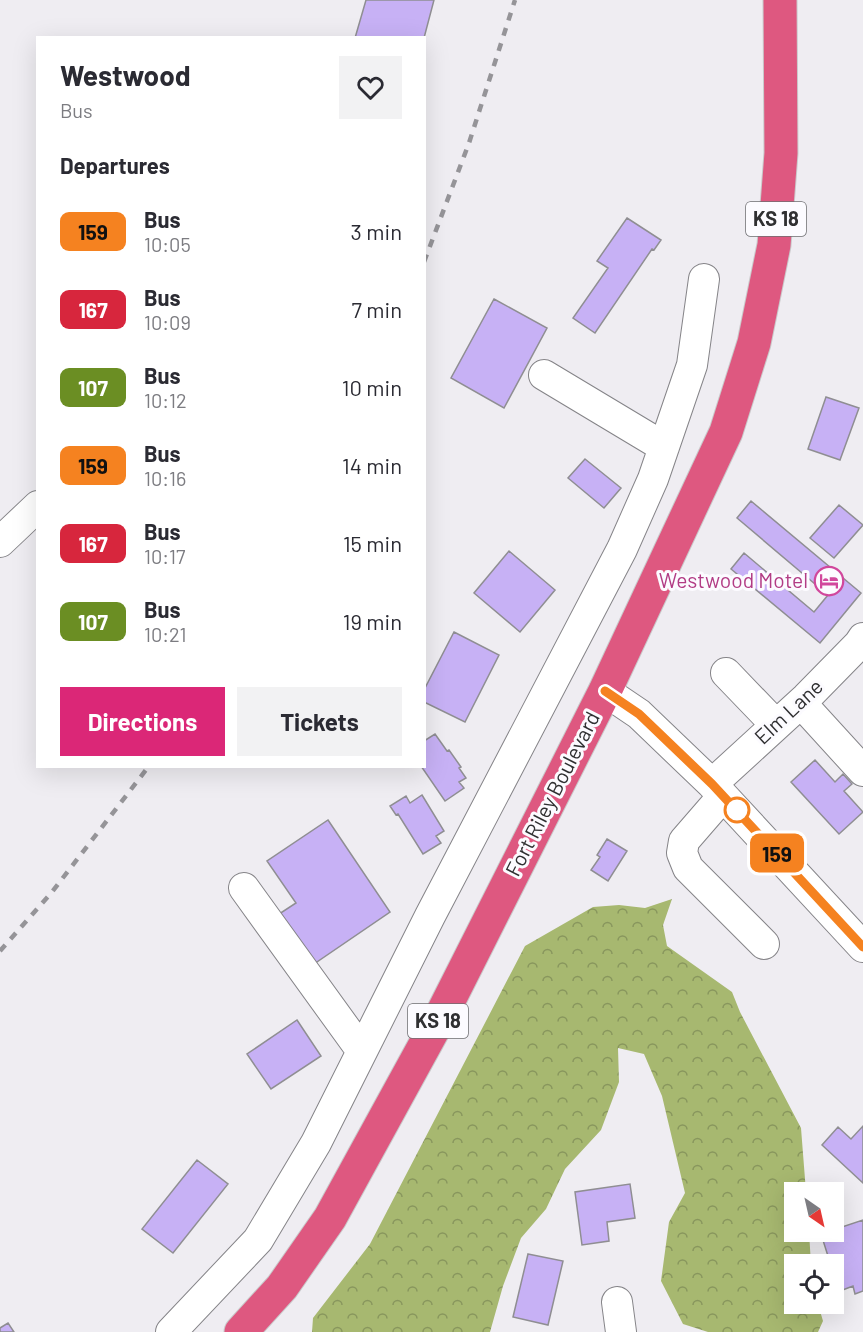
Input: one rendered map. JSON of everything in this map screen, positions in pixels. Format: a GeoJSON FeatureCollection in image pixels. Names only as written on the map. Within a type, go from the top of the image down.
{"type":"FeatureCollection","features":[{"type":"Feature","properties":{"kind":"highway","name":"Fort Riley Boulevard"},"geometry":{"type":"LineString","coordinates":[[241,1332],[282,1287],[330,1218],[444,1010],[605,691],[726,432],[754,343],[774,244],[781,153],[780,0]]}},
{"type":"Feature","properties":{"kind":"street"},"geometry":{"type":"LineString","coordinates":[[171,1332],[258,1240],[315,1143],[361,1050],[622,549],[653,479],[692,365],[704,279]]}},
{"type":"Feature","properties":{"kind":"street"},"geometry":{"type":"LineString","coordinates":[[544,375],[664,447]]}},
{"type":"Feature","properties":{"kind":"street"},"geometry":{"type":"LineString","coordinates":[[0,542],[36,508]]}},
{"type":"Feature","properties":{"kind":"street","name":"Elm Lane"},"geometry":{"type":"LineString","coordinates":[[764,944],[688,868],[682,853],[684,842],[718,790],[776,725],[859,645],[863,638]]}},
{"type":"Feature","properties":{"kind":"street"},"geometry":{"type":"LineString","coordinates":[[726,673],[776,725]]}},
{"type":"Feature","properties":{"kind":"street"},"geometry":{"type":"LineString","coordinates":[[605,691],[639,714],[718,790],[863,947]]}},
{"type":"Feature","properties":{"kind":"street"},"geometry":{"type":"LineString","coordinates":[[801,703],[863,771]]}},
{"type":"Feature","properties":{"kind":"street"},"geometry":{"type":"LineString","coordinates":[[244,888],[361,1050]]}},
{"type":"Feature","properties":{"kind":"street"},"geometry":{"type":"LineString","coordinates":[[617,1302],[621,1332]]}},
{"type":"Feature","properties":{"kind":"green space"},"geometry":{"type":"Polygon","coordinates":[[[672,899],[663,925],[667,946],[732,992],[740,1012],[801,1128],[805,1182],[784,1182],[784,1242],[810,1242],[810,1254],[784,1254],[784,1314],[821,1314],[823,1321],[818,1332],[708,1332],[683,1324],[661,1281],[669,1222],[685,1193],[662,1096],[644,1054],[618,1048],[619,1082],[601,1130],[565,1169],[546,1209],[521,1238],[503,1286],[490,1332],[312,1332],[313,1318],[370,1244],[525,946],[593,907],[619,905],[645,908],[672,899]]]}},
{"type":"Feature","properties":{"kind":"building"},"geometry":{"type":"Polygon","coordinates":[[[366,0],[434,0],[425,36],[356,36],[366,0]]]}},
{"type":"Feature","properties":{"kind":"building"},"geometry":{"type":"Polygon","coordinates":[[[627,218],[661,240],[654,250],[652,249],[595,333],[573,318],[608,268],[597,261],[627,218]]]}},
{"type":"Feature","properties":{"kind":"building"},"geometry":{"type":"Polygon","coordinates":[[[494,299],[547,328],[504,408],[451,378],[494,299]]]}},
{"type":"Feature","properties":{"kind":"building"},"geometry":{"type":"Polygon","coordinates":[[[826,397],[859,408],[840,460],[808,449],[826,397]]]}},
{"type":"Feature","properties":{"kind":"building"},"geometry":{"type":"Polygon","coordinates":[[[585,459],[621,488],[604,508],[568,478],[585,459]]]}},
{"type":"Feature","properties":{"kind":"building","name":"Westwood Motel"},"geometry":{"type":"Polygon","coordinates":[[[751,501],[861,593],[820,643],[731,569],[744,553],[814,612],[828,595],[737,518],[751,501]]]}},
{"type":"Feature","properties":{"kind":"building"},"geometry":{"type":"Polygon","coordinates":[[[839,505],[863,525],[834,558],[810,538],[839,505]]]}},
{"type":"Feature","properties":{"kind":"building"},"geometry":{"type":"Polygon","coordinates":[[[509,551],[555,590],[520,632],[474,593],[509,551]]]}},
{"type":"Feature","properties":{"kind":"building"},"geometry":{"type":"Polygon","coordinates":[[[454,632],[499,655],[465,722],[426,703],[426,686],[454,632]]]}},
{"type":"Feature","properties":{"kind":"building"},"geometry":{"type":"Polygon","coordinates":[[[435,734],[461,767],[459,768],[466,778],[459,782],[464,788],[445,801],[422,768],[426,768],[426,740],[435,734]]]}},
{"type":"Feature","properties":{"kind":"building"},"geometry":{"type":"Polygon","coordinates":[[[815,760],[835,782],[843,774],[852,784],[844,791],[863,812],[839,834],[791,782],[815,760]]]}},
{"type":"Feature","properties":{"kind":"building"},"geometry":{"type":"Polygon","coordinates":[[[422,795],[444,831],[436,836],[441,843],[423,854],[398,814],[396,815],[390,806],[406,796],[410,803],[422,795]]]}},
{"type":"Feature","properties":{"kind":"building"},"geometry":{"type":"Polygon","coordinates":[[[328,820],[390,912],[311,966],[276,916],[296,903],[267,861],[328,820]]]}},
{"type":"Feature","properties":{"kind":"building"},"geometry":{"type":"Polygon","coordinates":[[[607,839],[627,851],[608,881],[591,870],[600,857],[597,855],[607,839]]]}},
{"type":"Feature","properties":{"kind":"building"},"geometry":{"type":"Polygon","coordinates":[[[297,1020],[321,1056],[271,1089],[247,1054],[297,1020]]]}},
{"type":"Feature","properties":{"kind":"building"},"geometry":{"type":"Polygon","coordinates":[[[863,1126],[863,1183],[822,1145],[838,1127],[851,1139],[863,1126]]]}},
{"type":"Feature","properties":{"kind":"building"},"geometry":{"type":"Polygon","coordinates":[[[197,1160],[228,1184],[173,1253],[142,1229],[197,1160]]]}},
{"type":"Feature","properties":{"kind":"building"},"geometry":{"type":"Polygon","coordinates":[[[630,1184],[635,1218],[607,1222],[609,1241],[582,1245],[575,1192],[630,1184]]]}},
{"type":"Feature","properties":{"kind":"building"},"geometry":{"type":"Polygon","coordinates":[[[863,1220],[863,1291],[855,1294],[853,1286],[844,1289],[844,1254],[827,1254],[824,1242],[844,1242],[844,1226],[863,1220]]]}},
{"type":"Feature","properties":{"kind":"building"},"geometry":{"type":"Polygon","coordinates":[[[528,1254],[563,1261],[548,1325],[513,1317],[528,1254]]]}},
{"type":"Feature","properties":{"kind":"building"},"geometry":{"type":"Polygon","coordinates":[[[8,1323],[14,1332],[0,1332],[0,1328],[8,1323]]]}},
{"type":"Feature","properties":{"kind":"railway"},"geometry":{"type":"LineString","coordinates":[[426,257],[469,143],[515,0]]}},
{"type":"Feature","properties":{"kind":"railway"},"geometry":{"type":"LineString","coordinates":[[0,951],[52,892],[147,768]]}},
{"type":"Feature","properties":{"kind":"bus line","name":"159"},"geometry":{"type":"LineString","coordinates":[[605,691],[639,714],[712,784],[863,947]]}},
{"type":"Feature","properties":{"kind":"place","name":"Westwood Motel"},"geometry":{"type":"Point","coordinates":[829,581]}}]}
